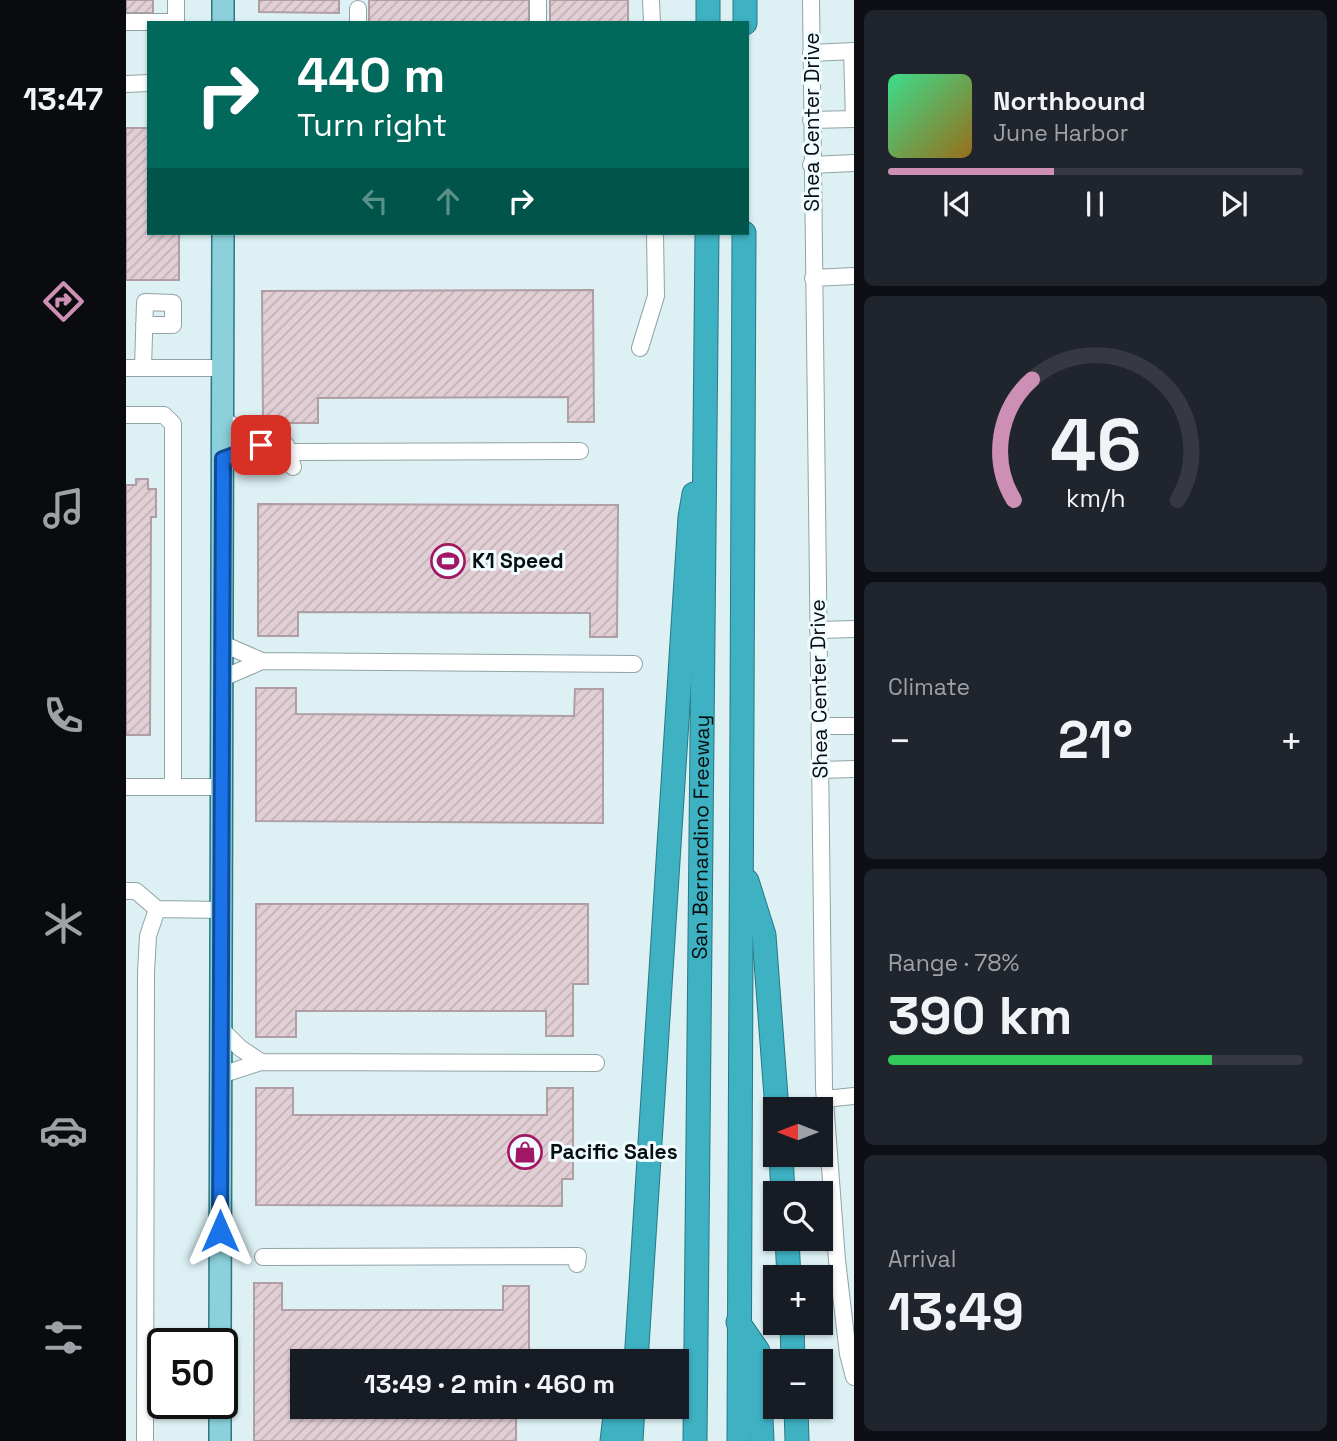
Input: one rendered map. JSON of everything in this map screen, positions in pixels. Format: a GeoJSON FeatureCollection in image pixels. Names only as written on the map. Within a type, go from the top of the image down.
{"type":"FeatureCollection","features":[{"type":"Feature","properties":{"kind":"highway"},"geometry":{"type":"LineString","coordinates":[[708,0],[708,21]]}},
{"type":"Feature","properties":{"kind":"highway"},"geometry":{"type":"LineString","coordinates":[[745,21],[746,0]]}},
{"type":"Feature","properties":{"kind":"highway","name":"San Bernardino Freeway"},"geometry":{"type":"LineString","coordinates":[[695,1441],[707,235]]}},
{"type":"Feature","properties":{"kind":"highway","name":"San Bernardino Freeway"},"geometry":{"type":"LineString","coordinates":[[739,1441],[744,235]]}},
{"type":"Feature","properties":{"kind":"highway"},"geometry":{"type":"LineString","coordinates":[[637,1349],[690,517],[706,426]]}},
{"type":"Feature","properties":{"kind":"highway"},"geometry":{"type":"LineString","coordinates":[[740,860],[764,935],[776,1097]]}},
{"type":"Feature","properties":{"kind":"highway"},"geometry":{"type":"LineString","coordinates":[[624,1349],[648,1165]]}},
{"type":"Feature","properties":{"kind":"highway"},"geometry":{"type":"LineString","coordinates":[[738,1322],[758,1351],[762,1441]]}},
{"type":"Feature","properties":{"kind":"highway"},"geometry":{"type":"LineString","coordinates":[[612,1441],[615,1419]]}},
{"type":"Feature","properties":{"kind":"highway"},"geometry":{"type":"LineString","coordinates":[[631,1441],[632,1419]]}},
{"type":"Feature","properties":{"kind":"highway"},"geometry":{"type":"LineString","coordinates":[[796,1419],[797,1437]]}},
{"type":"Feature","properties":{"kind":"main road"},"geometry":{"type":"LineString","coordinates":[[223,0],[223,21]]}},
{"type":"Feature","properties":{"kind":"main road"},"geometry":{"type":"LineString","coordinates":[[220,1328],[223,235]]}},
{"type":"Feature","properties":{"kind":"main road"},"geometry":{"type":"LineString","coordinates":[[220,1419],[220,1441]]}},
{"type":"Feature","properties":{"kind":"street"},"geometry":{"type":"LineString","coordinates":[[176,0],[176,21]]}},
{"type":"Feature","properties":{"kind":"street"},"geometry":{"type":"LineString","coordinates":[[538,0],[538,21]]}},
{"type":"Feature","properties":{"kind":"street"},"geometry":{"type":"LineString","coordinates":[[652,0],[652,21]]}},
{"type":"Feature","properties":{"kind":"street","name":"Shea Center Drive"},"geometry":{"type":"LineString","coordinates":[[811,0],[811,165],[825,1097]]}},
{"type":"Feature","properties":{"kind":"street"},"geometry":{"type":"LineString","coordinates":[[126,22],[147,22]]}},
{"type":"Feature","properties":{"kind":"street"},"geometry":{"type":"LineString","coordinates":[[811,53],[853,51],[854,119],[811,120]]}},
{"type":"Feature","properties":{"kind":"street"},"geometry":{"type":"LineString","coordinates":[[126,84],[147,83]]}},
{"type":"Feature","properties":{"kind":"street"},"geometry":{"type":"LineString","coordinates":[[811,165],[854,163]]}},
{"type":"Feature","properties":{"kind":"street"},"geometry":{"type":"LineString","coordinates":[[640,348],[656,296],[655,235]]}},
{"type":"Feature","properties":{"kind":"street"},"geometry":{"type":"LineString","coordinates":[[813,278],[854,276]]}},
{"type":"Feature","properties":{"kind":"street"},"geometry":{"type":"LineString","coordinates":[[144,326],[134,368],[223,368]]}},
{"type":"Feature","properties":{"kind":"street"},"geometry":{"type":"LineString","coordinates":[[126,415],[164,415],[173,424],[173,787]]}},
{"type":"Feature","properties":{"kind":"street"},"geometry":{"type":"LineString","coordinates":[[223,419],[261,445]]}},
{"type":"Feature","properties":{"kind":"street"},"geometry":{"type":"LineString","coordinates":[[223,459],[261,445],[286,445],[291,460],[580,452]]}},
{"type":"Feature","properties":{"kind":"street"},"geometry":{"type":"LineString","coordinates":[[818,629],[854,629]]}},
{"type":"Feature","properties":{"kind":"street"},"geometry":{"type":"LineString","coordinates":[[223,644],[262,661],[634,664]]}},
{"type":"Feature","properties":{"kind":"street"},"geometry":{"type":"LineString","coordinates":[[223,678],[262,661]]}},
{"type":"Feature","properties":{"kind":"street"},"geometry":{"type":"LineString","coordinates":[[820,726],[854,726]]}},
{"type":"Feature","properties":{"kind":"street"},"geometry":{"type":"LineString","coordinates":[[820,770],[854,769]]}},
{"type":"Feature","properties":{"kind":"street"},"geometry":{"type":"LineString","coordinates":[[126,787],[222,787]]}},
{"type":"Feature","properties":{"kind":"street"},"geometry":{"type":"LineString","coordinates":[[126,891],[136,891],[157,909],[222,910]]}},
{"type":"Feature","properties":{"kind":"street"},"geometry":{"type":"LineString","coordinates":[[145,1441],[146,972],[148,936],[157,909]]}},
{"type":"Feature","properties":{"kind":"street"},"geometry":{"type":"LineString","coordinates":[[221,1029],[240,1048],[261,1062]]}},
{"type":"Feature","properties":{"kind":"street"},"geometry":{"type":"LineString","coordinates":[[221,1075],[261,1062],[596,1063]]}},
{"type":"Feature","properties":{"kind":"street"},"geometry":{"type":"LineString","coordinates":[[833,1098],[854,1096]]}},
{"type":"Feature","properties":{"kind":"street","name":"Shea Center Drive"},"geometry":{"type":"LineString","coordinates":[[833,1167],[849,1314],[848,1354],[854,1377]]}},
{"type":"Feature","properties":{"kind":"street"},"geometry":{"type":"LineString","coordinates":[[263,1257],[578,1256],[577,1264]]}},
{"type":"Feature","properties":{"kind":"building"},"geometry":{"type":"Polygon","coordinates":[[[126,0],[153,0],[153,13],[126,13],[126,0]]]}},
{"type":"Feature","properties":{"kind":"building"},"geometry":{"type":"Polygon","coordinates":[[[259,0],[339,0],[339,13],[259,12],[259,0]]]}},
{"type":"Feature","properties":{"kind":"building"},"geometry":{"type":"Polygon","coordinates":[[[369,0],[529,0],[529,21],[369,21],[369,0]]]}},
{"type":"Feature","properties":{"kind":"building"},"geometry":{"type":"Polygon","coordinates":[[[550,0],[628,0],[628,21],[550,21],[550,0]]]}},
{"type":"Feature","properties":{"kind":"building"},"geometry":{"type":"Polygon","coordinates":[[[126,128],[147,128],[147,235],[179,235],[179,280],[126,280],[126,128]]]}},
{"type":"Feature","properties":{"kind":"building"},"geometry":{"type":"Polygon","coordinates":[[[593,290],[594,422],[568,422],[568,397],[318,398],[318,423],[263,423],[262,291],[593,290]]]}},
{"type":"Feature","properties":{"kind":"building"},"geometry":{"type":"Polygon","coordinates":[[[136,479],[148,479],[148,489],[156,489],[156,517],[151,517],[150,735],[126,735],[126,485],[136,485],[136,479]]]}},
{"type":"Feature","properties":{"kind":"building"},"geometry":{"type":"Polygon","coordinates":[[[258,504],[618,505],[617,637],[590,637],[590,613],[298,612],[298,636],[258,636],[258,504]]]}},
{"type":"Feature","properties":{"kind":"building"},"geometry":{"type":"Polygon","coordinates":[[[256,688],[296,688],[296,714],[574,716],[575,689],[603,689],[603,823],[256,821],[256,688]]]}},
{"type":"Feature","properties":{"kind":"building"},"geometry":{"type":"Polygon","coordinates":[[[256,904],[588,904],[588,984],[573,984],[573,1036],[546,1036],[546,1011],[296,1011],[296,1037],[256,1037],[256,904]]]}},
{"type":"Feature","properties":{"kind":"building"},"geometry":{"type":"Polygon","coordinates":[[[256,1088],[293,1088],[293,1115],[547,1115],[547,1088],[573,1088],[573,1179],[562,1179],[562,1206],[256,1205],[256,1088]]]}},
{"type":"Feature","properties":{"kind":"building"},"geometry":{"type":"Polygon","coordinates":[[[254,1283],[282,1283],[282,1310],[503,1310],[503,1286],[529,1286],[529,1349],[290,1349],[290,1419],[516,1419],[516,1441],[254,1441],[254,1283]]]}},
{"type":"Feature","properties":{"kind":"place","name":"K1 Speed"},"geometry":{"type":"Point","coordinates":[448,561]}},
{"type":"Feature","properties":{"kind":"place","name":"Pacific Sales"},"geometry":{"type":"Point","coordinates":[525,1152]}},
{"type":"Feature","properties":{"kind":"route"},"geometry":{"type":"LineString","coordinates":[[220,1231],[223,459],[261,445]]}}]}
